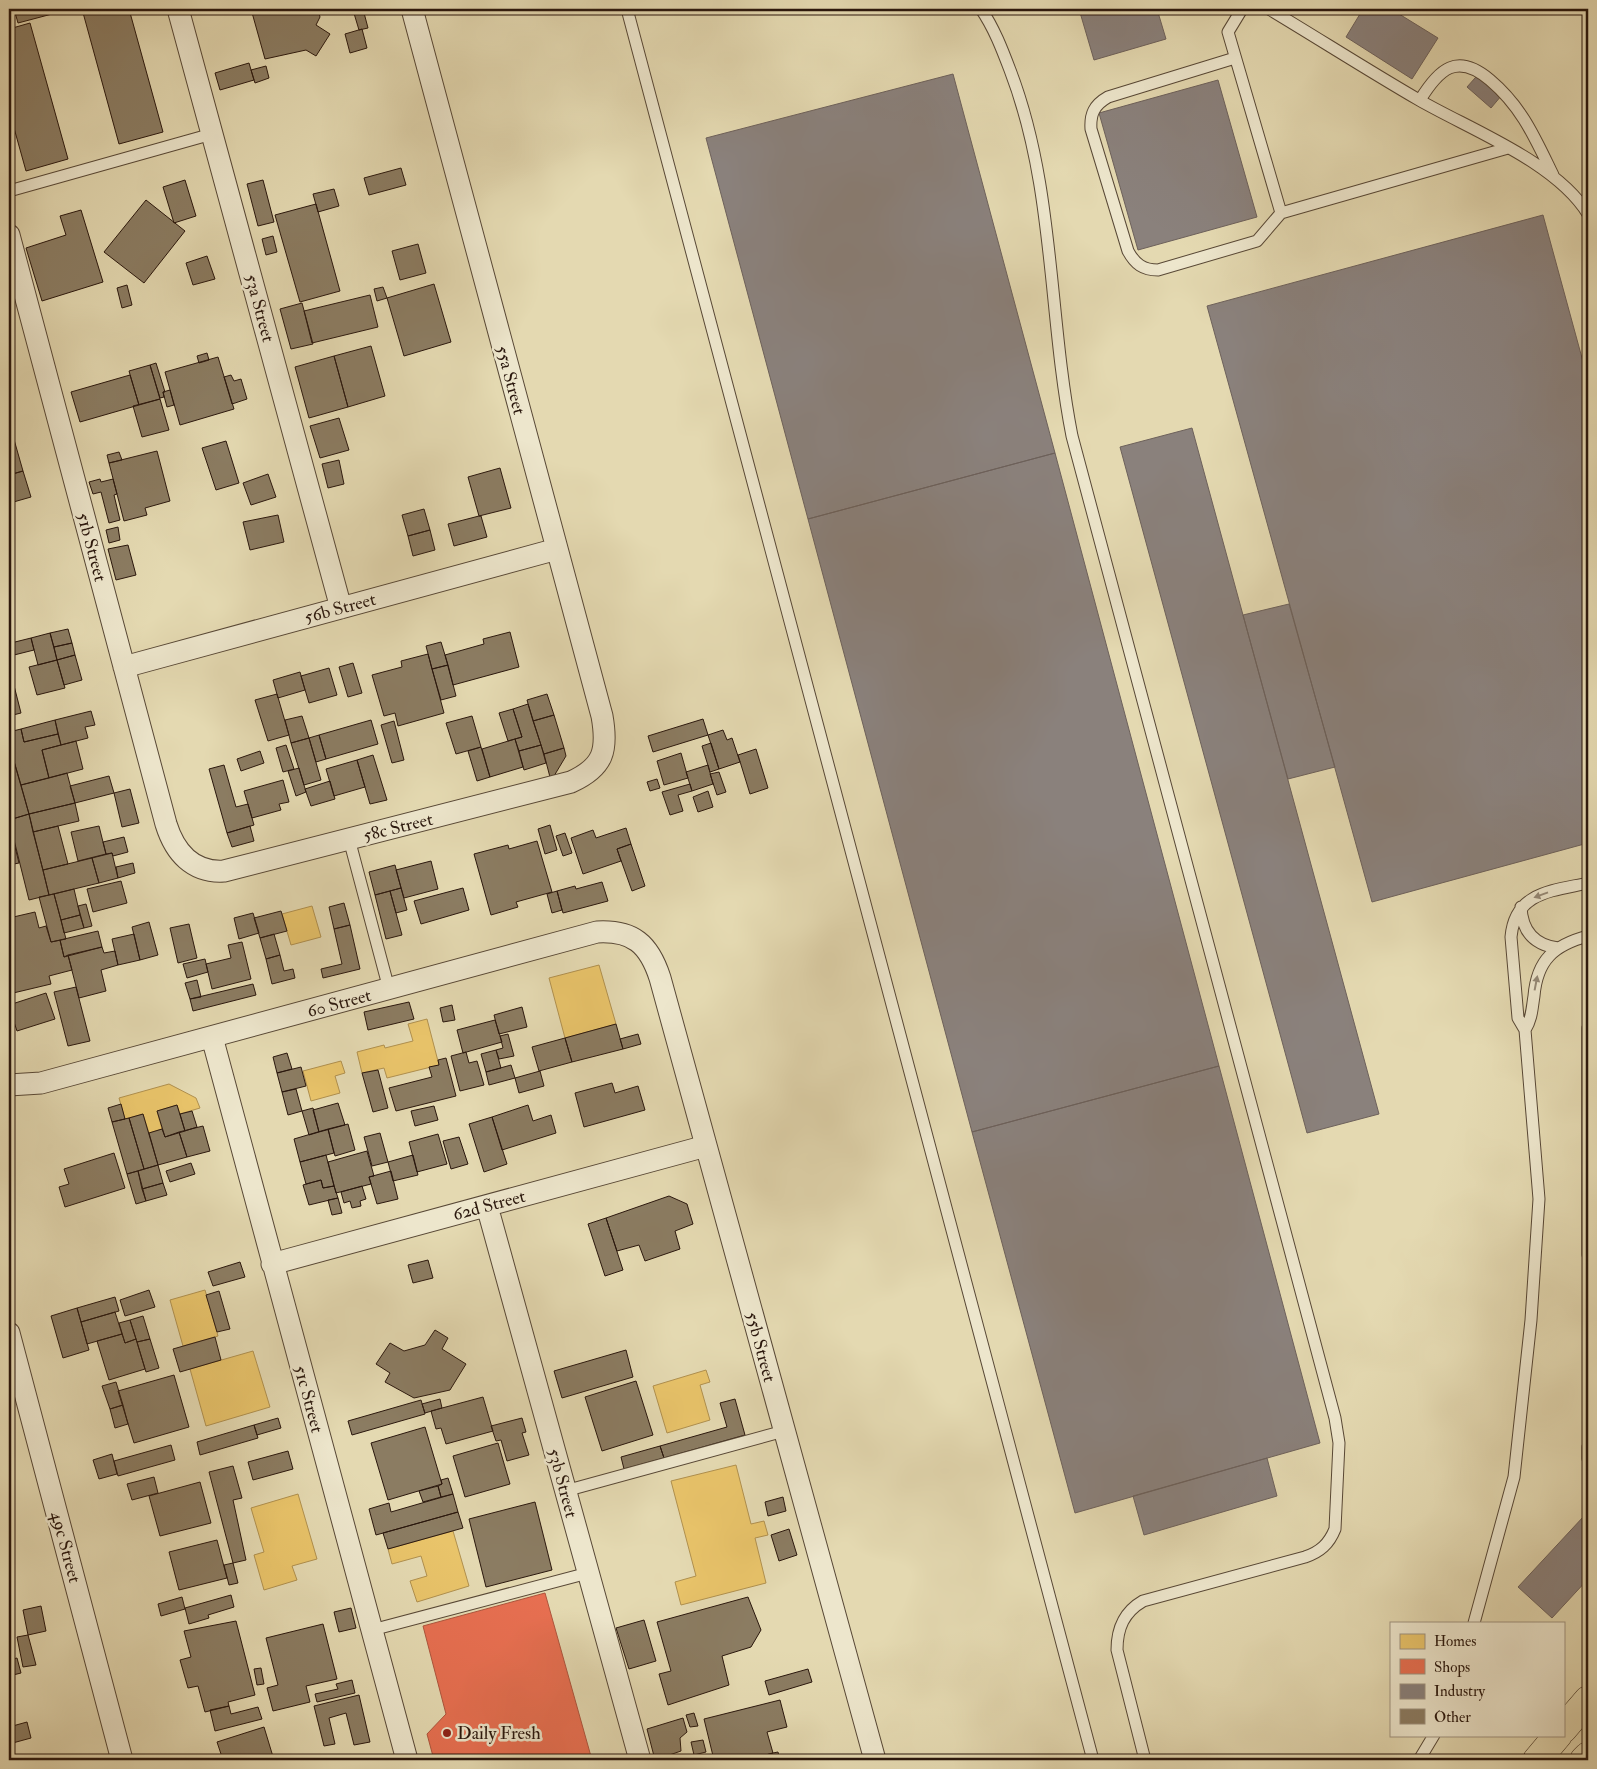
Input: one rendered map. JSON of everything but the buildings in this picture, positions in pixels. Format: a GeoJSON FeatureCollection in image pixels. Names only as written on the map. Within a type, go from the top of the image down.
{"type":"FeatureCollection","features":[{"type":"Feature","properties":{"kind":"highway"},"geometry":{"type":"LineString","coordinates":[[1564,1728],[1588,1700]]}},
{"type":"Feature","properties":{"kind":"highway"},"geometry":{"type":"LineString","coordinates":[[1537,1760],[1557,1736]]}},
{"type":"Feature","properties":{"kind":"highway"},"geometry":{"type":"LineString","coordinates":[[1584,1760],[1588,1756]]}},
{"type":"Feature","properties":{"kind":"street","name":"53a Street"},"geometry":{"type":"LineString","coordinates":[[178,9],[341,608]]}},
{"type":"Feature","properties":{"kind":"street","name":"55a Street"},"geometry":{"type":"LineString","coordinates":[[412,9],[602,716],[605,739],[604,751]]}},
{"type":"Feature","properties":{"kind":"street","name":"51b Street"},"geometry":{"type":"LineString","coordinates":[[9,236],[166,824],[170,836],[182,856]]}},
{"type":"Feature","properties":{"kind":"street","name":"56b Street"},"geometry":{"type":"LineString","coordinates":[[124,668],[557,549]]}},
{"type":"Feature","properties":{"kind":"street","name":"58c Street"},"geometry":{"type":"LineString","coordinates":[[182,856],[206,870],[224,871],[571,782],[591,770],[604,751]]}},
{"type":"Feature","properties":{"kind":"street","name":"60 Street"},"geometry":{"type":"LineString","coordinates":[[9,1098],[41,1083],[597,932],[611,931],[636,939]]}},
{"type":"Feature","properties":{"kind":"street","name":"55b Street"},"geometry":{"type":"LineString","coordinates":[[636,939],[652,956],[656,967],[874,1760]]}},
{"type":"Feature","properties":{"kind":"street","name":"51c Street"},"geometry":{"type":"LineString","coordinates":[[212,1037],[407,1760]]}},
{"type":"Feature","properties":{"kind":"street","name":"60 Street"},"geometry":{"type":"LineString","coordinates":[[9,1085],[41,1083]]}},
{"type":"Feature","properties":{"kind":"street","name":"62d Street"},"geometry":{"type":"LineString","coordinates":[[272,1264],[706,1146]]}},
{"type":"Feature","properties":{"kind":"street","name":"53b Street"},"geometry":{"type":"LineString","coordinates":[[487,1206],[566,1491],[637,1760]]}},
{"type":"Feature","properties":{"kind":"street","name":"49c Street"},"geometry":{"type":"LineString","coordinates":[[9,1333],[122,1760]]}},
{"type":"Feature","properties":{"kind":"lane"},"geometry":{"type":"LineString","coordinates":[[627,9],[1093,1760]]}},
{"type":"Feature","properties":{"kind":"lane"},"geometry":{"type":"LineString","coordinates":[[981,9],[1003,52],[1029,127],[1042,191],[1061,371],[1072,436],[1335,1418],[1339,1443],[1335,1529],[1332,1536],[1321,1549],[1305,1557],[1144,1601],[1135,1606],[1123,1620],[1117,1639],[1117,1650],[1145,1760]]}},
{"type":"Feature","properties":{"kind":"lane"},"geometry":{"type":"LineString","coordinates":[[1242,9],[1228,32],[1281,213]]}},
{"type":"Feature","properties":{"kind":"lane"},"geometry":{"type":"LineString","coordinates":[[1270,9],[1420,100],[1508,148],[1553,176],[1575,194],[1588,214]]}},
{"type":"Feature","properties":{"kind":"lane"},"geometry":{"type":"LineString","coordinates":[[1235,58],[1108,97],[1093,110],[1090,120],[1091,130],[1128,251],[1139,266],[1148,270],[1158,270],[1257,241],[1281,213],[1508,148]]}},
{"type":"Feature","properties":{"kind":"lane"},"geometry":{"type":"LineString","coordinates":[[1420,100],[1432,80],[1444,71],[1456,66],[1476,68],[1508,95],[1519,109],[1553,176]]}},
{"type":"Feature","properties":{"kind":"lane"},"geometry":{"type":"LineString","coordinates":[[9,190],[212,134]]}},
{"type":"Feature","properties":{"kind":"lane"},"geometry":{"type":"LineString","coordinates":[[349,839],[390,989]]}},
{"type":"Feature","properties":{"kind":"lane"},"geometry":{"type":"LineString","coordinates":[[1474,1622],[1514,1476],[1531,1320],[1539,1199],[1525,1030],[1518,1018],[1510,937],[1512,925],[1521,907],[1540,894],[1588,883]]}},
{"type":"Feature","properties":{"kind":"lane"},"geometry":{"type":"LineString","coordinates":[[1521,907],[1524,928],[1530,936],[1548,947],[1558,948]]}},
{"type":"Feature","properties":{"kind":"lane"},"geometry":{"type":"LineString","coordinates":[[1525,1030],[1532,1017],[1535,980],[1540,968],[1558,948],[1588,936]]}},
{"type":"Feature","properties":{"kind":"lane"},"geometry":{"type":"LineString","coordinates":[[1588,1028],[1588,1255]]}},
{"type":"Feature","properties":{"kind":"lane"},"geometry":{"type":"LineString","coordinates":[[566,1491],[784,1431]]}},
{"type":"Feature","properties":{"kind":"lane"},"geometry":{"type":"LineString","coordinates":[[1588,1447],[1588,1459]]}},
{"type":"Feature","properties":{"kind":"lane"},"geometry":{"type":"LineString","coordinates":[[372,1630],[588,1573]]}},
{"type":"Feature","properties":{"kind":"lane"},"geometry":{"type":"LineString","coordinates":[[1419,1760],[1433,1736]]}},
{"type":"Feature","properties":{"kind":"place","name":"Daily Fresh"},"geometry":{"type":"Point","coordinates":[447,1733]}}]}
